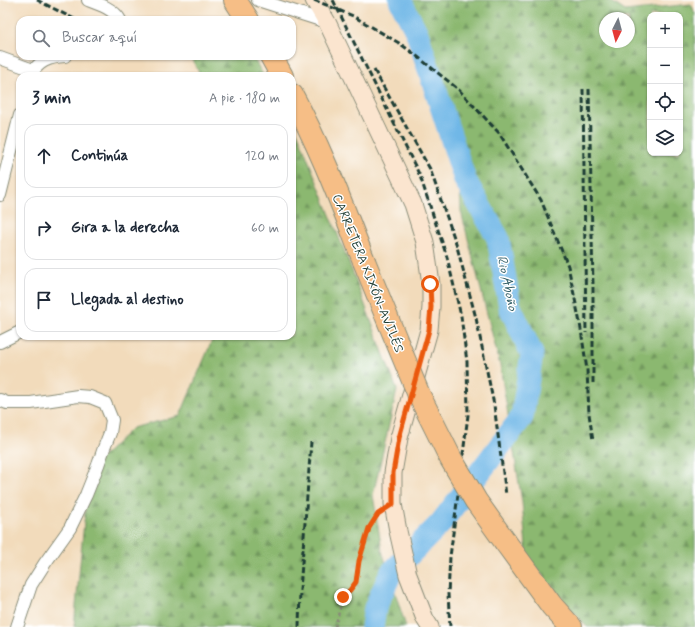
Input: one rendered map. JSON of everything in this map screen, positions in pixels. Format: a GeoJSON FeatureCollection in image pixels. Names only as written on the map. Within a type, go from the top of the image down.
{"type":"FeatureCollection","features":[{"type":"Feature","properties":{"kind":"highway"},"geometry":{"type":"LineString","coordinates":[[235,0],[245,16]]}},
{"type":"Feature","properties":{"kind":"highway","name":"CARRETERA XIXÓN-AVILÉS"},"geometry":{"type":"LineString","coordinates":[[296,102],[306,121],[332,180],[419,394],[451,459],[476,502],[552,606],[571,627]]}},
{"type":"Feature","properties":{"kind":"street"},"geometry":{"type":"LineString","coordinates":[[88,0],[114,12],[117,16]]}},
{"type":"Feature","properties":{"kind":"street"},"geometry":{"type":"LineString","coordinates":[[258,0],[328,22]]}},
{"type":"Feature","properties":{"kind":"street"},"geometry":{"type":"LineString","coordinates":[[314,0],[328,22],[413,204],[425,242],[430,284],[431,307],[429,330],[399,438],[393,473],[393,504],[408,575],[425,619],[430,627]]}},
{"type":"Feature","properties":{"kind":"street"},"geometry":{"type":"LineString","coordinates":[[0,58],[30,72]]}},
{"type":"Feature","properties":{"kind":"street"},"geometry":{"type":"LineString","coordinates":[[33,72],[37,65],[47,60]]}},
{"type":"Feature","properties":{"kind":"street"},"geometry":{"type":"LineString","coordinates":[[0,195],[16,131]]}},
{"type":"Feature","properties":{"kind":"street"},"geometry":{"type":"LineString","coordinates":[[0,342],[16,334]]}},
{"type":"Feature","properties":{"kind":"street"},"geometry":{"type":"LineString","coordinates":[[0,400],[7,403],[31,403],[57,398],[90,396],[106,403],[112,420],[110,432],[86,495],[70,528],[31,585],[16,627]]}},
{"type":"Feature","properties":{"kind":"path"},"geometry":{"type":"LineString","coordinates":[[335,627],[343,597],[356,582],[359,561],[369,528],[378,514],[393,504]]}},
{"type":"Feature","properties":{"kind":"green space"},"geometry":{"type":"Polygon","coordinates":[[[409,0],[609,0],[625,11],[691,4],[695,14],[695,627],[587,627],[527,557],[522,502],[500,365],[461,211],[457,128],[410,41],[409,0]]]}},
{"type":"Feature","properties":{"kind":"green space"},"geometry":{"type":"Polygon","coordinates":[[[192,60],[254,60],[262,72],[199,72],[192,60]]]}},
{"type":"Feature","properties":{"kind":"green space"},"geometry":{"type":"Polygon","coordinates":[[[296,131],[353,273],[397,390],[373,495],[382,551],[406,627],[74,627],[89,470],[132,428],[180,416],[212,340],[296,340],[296,131]]]}},
{"type":"Feature","properties":{"kind":"waterway","name":"Rio Aboño"},"geometry":{"type":"LineString","coordinates":[[372,627],[375,608],[391,573],[440,524],[522,417],[532,354],[510,307],[498,238],[465,180],[417,33],[400,0]]}},
{"type":"Feature","properties":{"kind":"railway"},"geometry":{"type":"LineString","coordinates":[[37,0],[68,16]]}},
{"type":"Feature","properties":{"kind":"railway"},"geometry":{"type":"LineString","coordinates":[[314,0],[353,16],[413,53],[458,89],[499,133],[541,200],[568,266],[580,323],[587,370],[589,414],[593,440]]}},
{"type":"Feature","properties":{"kind":"railway"},"geometry":{"type":"LineString","coordinates":[[333,0],[420,176],[447,257],[461,316],[467,362],[468,415],[450,557],[448,594],[450,627]]}},
{"type":"Feature","properties":{"kind":"railway"},"geometry":{"type":"LineString","coordinates":[[374,70],[430,169],[456,243],[476,318],[494,405],[506,495]]}},
{"type":"Feature","properties":{"kind":"railway"},"geometry":{"type":"LineString","coordinates":[[583,89],[586,333]]}},
{"type":"Feature","properties":{"kind":"railway"},"geometry":{"type":"LineString","coordinates":[[589,89],[593,285],[593,385]]}},
{"type":"Feature","properties":{"kind":"railway"},"geometry":{"type":"LineString","coordinates":[[299,627],[300,590],[311,442]]}},
{"type":"Feature","properties":{"kind":"route"},"geometry":{"type":"LineString","coordinates":[[343,597],[356,582],[359,561],[369,528],[378,514],[393,504],[393,473],[399,438],[429,330],[431,307],[430,284]]}}]}
